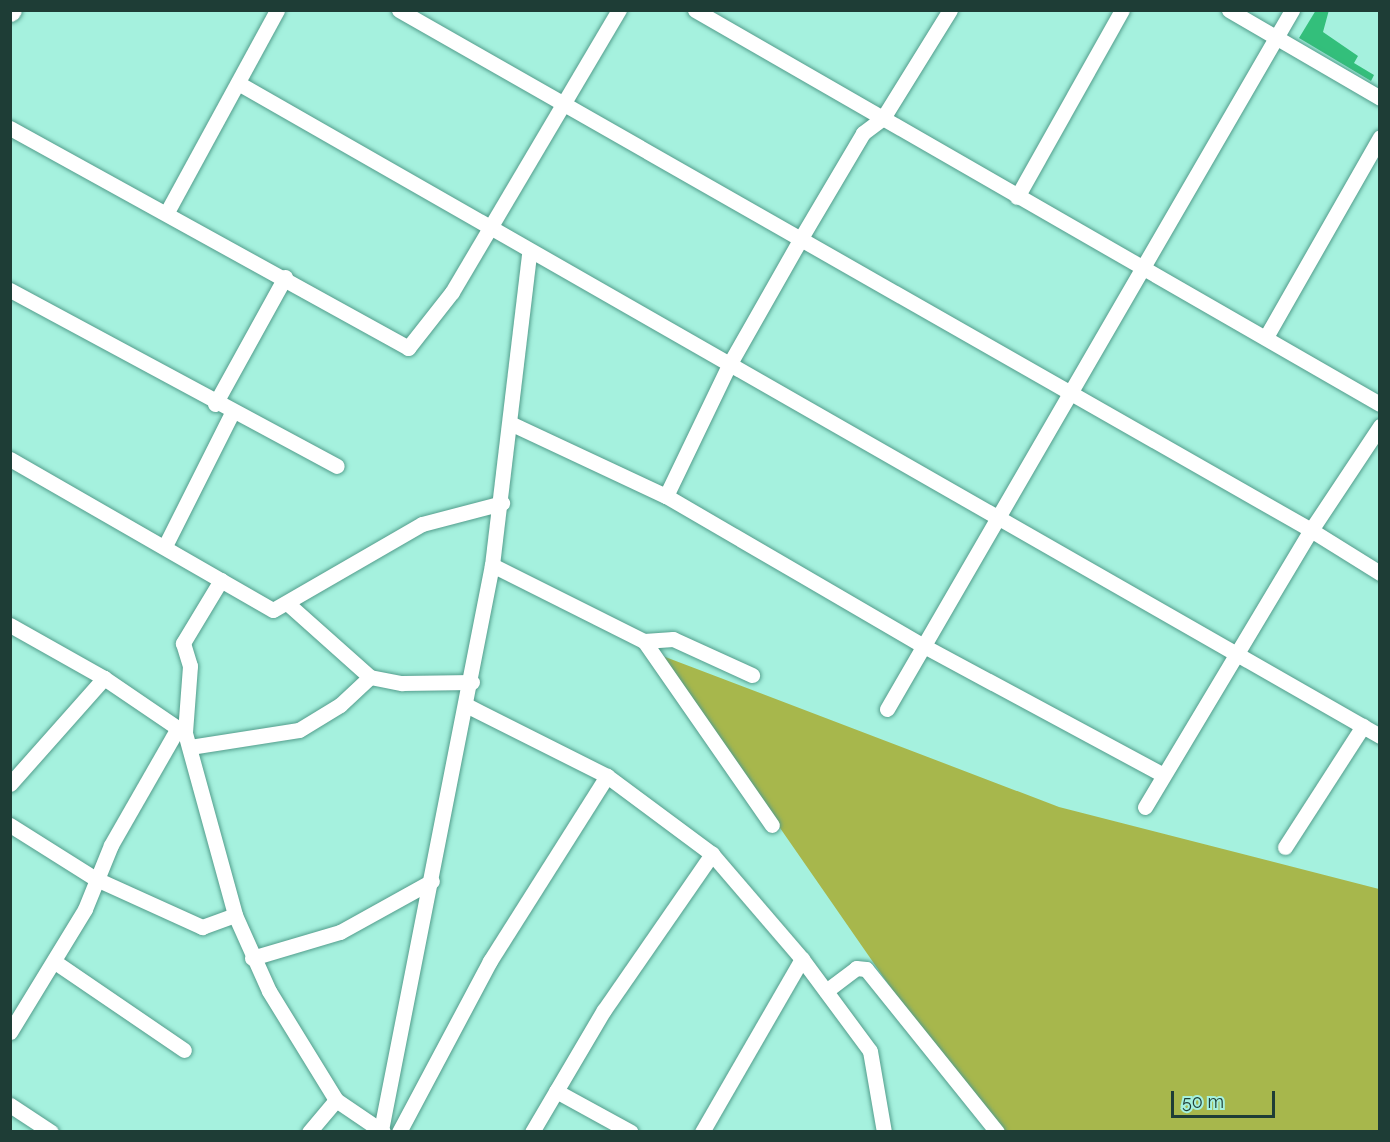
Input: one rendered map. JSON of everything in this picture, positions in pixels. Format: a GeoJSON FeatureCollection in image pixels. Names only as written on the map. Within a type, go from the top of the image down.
{"type":"FeatureCollection","features":[{"type":"Feature","properties":{"kind":"street"},"geometry":{"type":"LineString","coordinates":[[167,212],[277,10]]}},
{"type":"Feature","properties":{"kind":"street"},"geometry":{"type":"LineString","coordinates":[[399,10],[1311,530],[1380,573]]}},
{"type":"Feature","properties":{"kind":"street"},"geometry":{"type":"LineString","coordinates":[[10,128],[285,276],[408,348],[452,292],[619,10]]}},
{"type":"Feature","properties":{"kind":"street"},"geometry":{"type":"LineString","coordinates":[[695,10],[1380,404]]}},
{"type":"Feature","properties":{"kind":"street"},"geometry":{"type":"LineString","coordinates":[[666,496],[729,365],[801,238],[863,133],[883,118],[950,10]]}},
{"type":"Feature","properties":{"kind":"street"},"geometry":{"type":"LineString","coordinates":[[1017,197],[1122,10]]}},
{"type":"Feature","properties":{"kind":"street"},"geometry":{"type":"LineString","coordinates":[[1229,10],[1380,98]]}},
{"type":"Feature","properties":{"kind":"street"},"geometry":{"type":"LineString","coordinates":[[887,709],[1141,265],[1292,10]]}},
{"type":"Feature","properties":{"kind":"street"},"geometry":{"type":"LineString","coordinates":[[238,83],[529,253],[1239,653],[1380,736]]}},
{"type":"Feature","properties":{"kind":"street"},"geometry":{"type":"LineString","coordinates":[[1266,337],[1380,137]]}},
{"type":"Feature","properties":{"kind":"street"},"geometry":{"type":"LineString","coordinates":[[10,626],[104,678],[181,730],[190,747],[235,915],[252,958],[336,1100],[382,1131],[468,706],[492,565],[512,424],[529,253]]}},
{"type":"Feature","properties":{"kind":"street"},"geometry":{"type":"LineString","coordinates":[[215,404],[285,276]]}},
{"type":"Feature","properties":{"kind":"street"},"geometry":{"type":"LineString","coordinates":[[10,290],[215,404],[337,466]]}},
{"type":"Feature","properties":{"kind":"street"},"geometry":{"type":"LineString","coordinates":[[165,546],[232,413]]}},
{"type":"Feature","properties":{"kind":"street"},"geometry":{"type":"LineString","coordinates":[[512,424],[666,496],[922,645],[1163,775]]}},
{"type":"Feature","properties":{"kind":"street"},"geometry":{"type":"LineString","coordinates":[[1145,807],[1311,530],[1380,426]]}},
{"type":"Feature","properties":{"kind":"street"},"geometry":{"type":"LineString","coordinates":[[10,459],[165,546],[264,607],[273,610],[422,524],[502,503]]}},
{"type":"Feature","properties":{"kind":"street"},"geometry":{"type":"LineString","coordinates":[[492,565],[644,641],[772,825]]}},
{"type":"Feature","properties":{"kind":"street"},"geometry":{"type":"LineString","coordinates":[[10,1032],[55,962],[85,909],[94,878],[181,730],[190,679],[183,643],[221,580]]}},
{"type":"Feature","properties":{"kind":"street"},"geometry":{"type":"LineString","coordinates":[[287,603],[370,677],[402,683],[472,682]]}},
{"type":"Feature","properties":{"kind":"street"},"geometry":{"type":"LineString","coordinates":[[644,641],[674,639],[752,675]]}},
{"type":"Feature","properties":{"kind":"street"},"geometry":{"type":"LineString","coordinates":[[190,747],[298,730],[340,705],[370,677]]}},
{"type":"Feature","properties":{"kind":"street"},"geometry":{"type":"LineString","coordinates":[[10,784],[104,678]]}},
{"type":"Feature","properties":{"kind":"street"},"geometry":{"type":"LineString","coordinates":[[468,706],[608,776],[712,854],[802,959],[870,1051],[884,1131]]}},
{"type":"Feature","properties":{"kind":"street"},"geometry":{"type":"LineString","coordinates":[[1285,847],[1363,726]]}},
{"type":"Feature","properties":{"kind":"street"},"geometry":{"type":"LineString","coordinates":[[399,1131],[484,970],[608,776]]}},
{"type":"Feature","properties":{"kind":"street"},"geometry":{"type":"LineString","coordinates":[[10,825],[94,878],[202,927],[235,915]]}},
{"type":"Feature","properties":{"kind":"street"},"geometry":{"type":"LineString","coordinates":[[532,1131],[604,1010],[712,854]]}},
{"type":"Feature","properties":{"kind":"street"},"geometry":{"type":"LineString","coordinates":[[252,958],[340,932],[432,881]]}},
{"type":"Feature","properties":{"kind":"street"},"geometry":{"type":"LineString","coordinates":[[702,1131],[802,959]]}},
{"type":"Feature","properties":{"kind":"street"},"geometry":{"type":"LineString","coordinates":[[55,962],[184,1050]]}},
{"type":"Feature","properties":{"kind":"street"},"geometry":{"type":"LineString","coordinates":[[826,991],[856,968],[866,969],[997,1131]]}},
{"type":"Feature","properties":{"kind":"street"},"geometry":{"type":"LineString","coordinates":[[556,1090],[631,1131]]}},
{"type":"Feature","properties":{"kind":"street"},"geometry":{"type":"LineString","coordinates":[[309,1131],[336,1100]]}},
{"type":"Feature","properties":{"kind":"street"},"geometry":{"type":"LineString","coordinates":[[10,1105],[51,1131]]}},
{"type":"Feature","properties":{"kind":"green space"},"geometry":{"type":"Polygon","coordinates":[[[660,655],[1059,807],[1379,889],[1379,1131],[1003,1131],[916,1024],[660,655]]]}},
{"type":"Feature","properties":{"kind":"building"},"geometry":{"type":"Polygon","coordinates":[[[1316,10],[1329,10],[1323,32],[1358,56],[1354,63],[1374,75],[1371,81],[1299,38],[1316,10]]]}}]}
